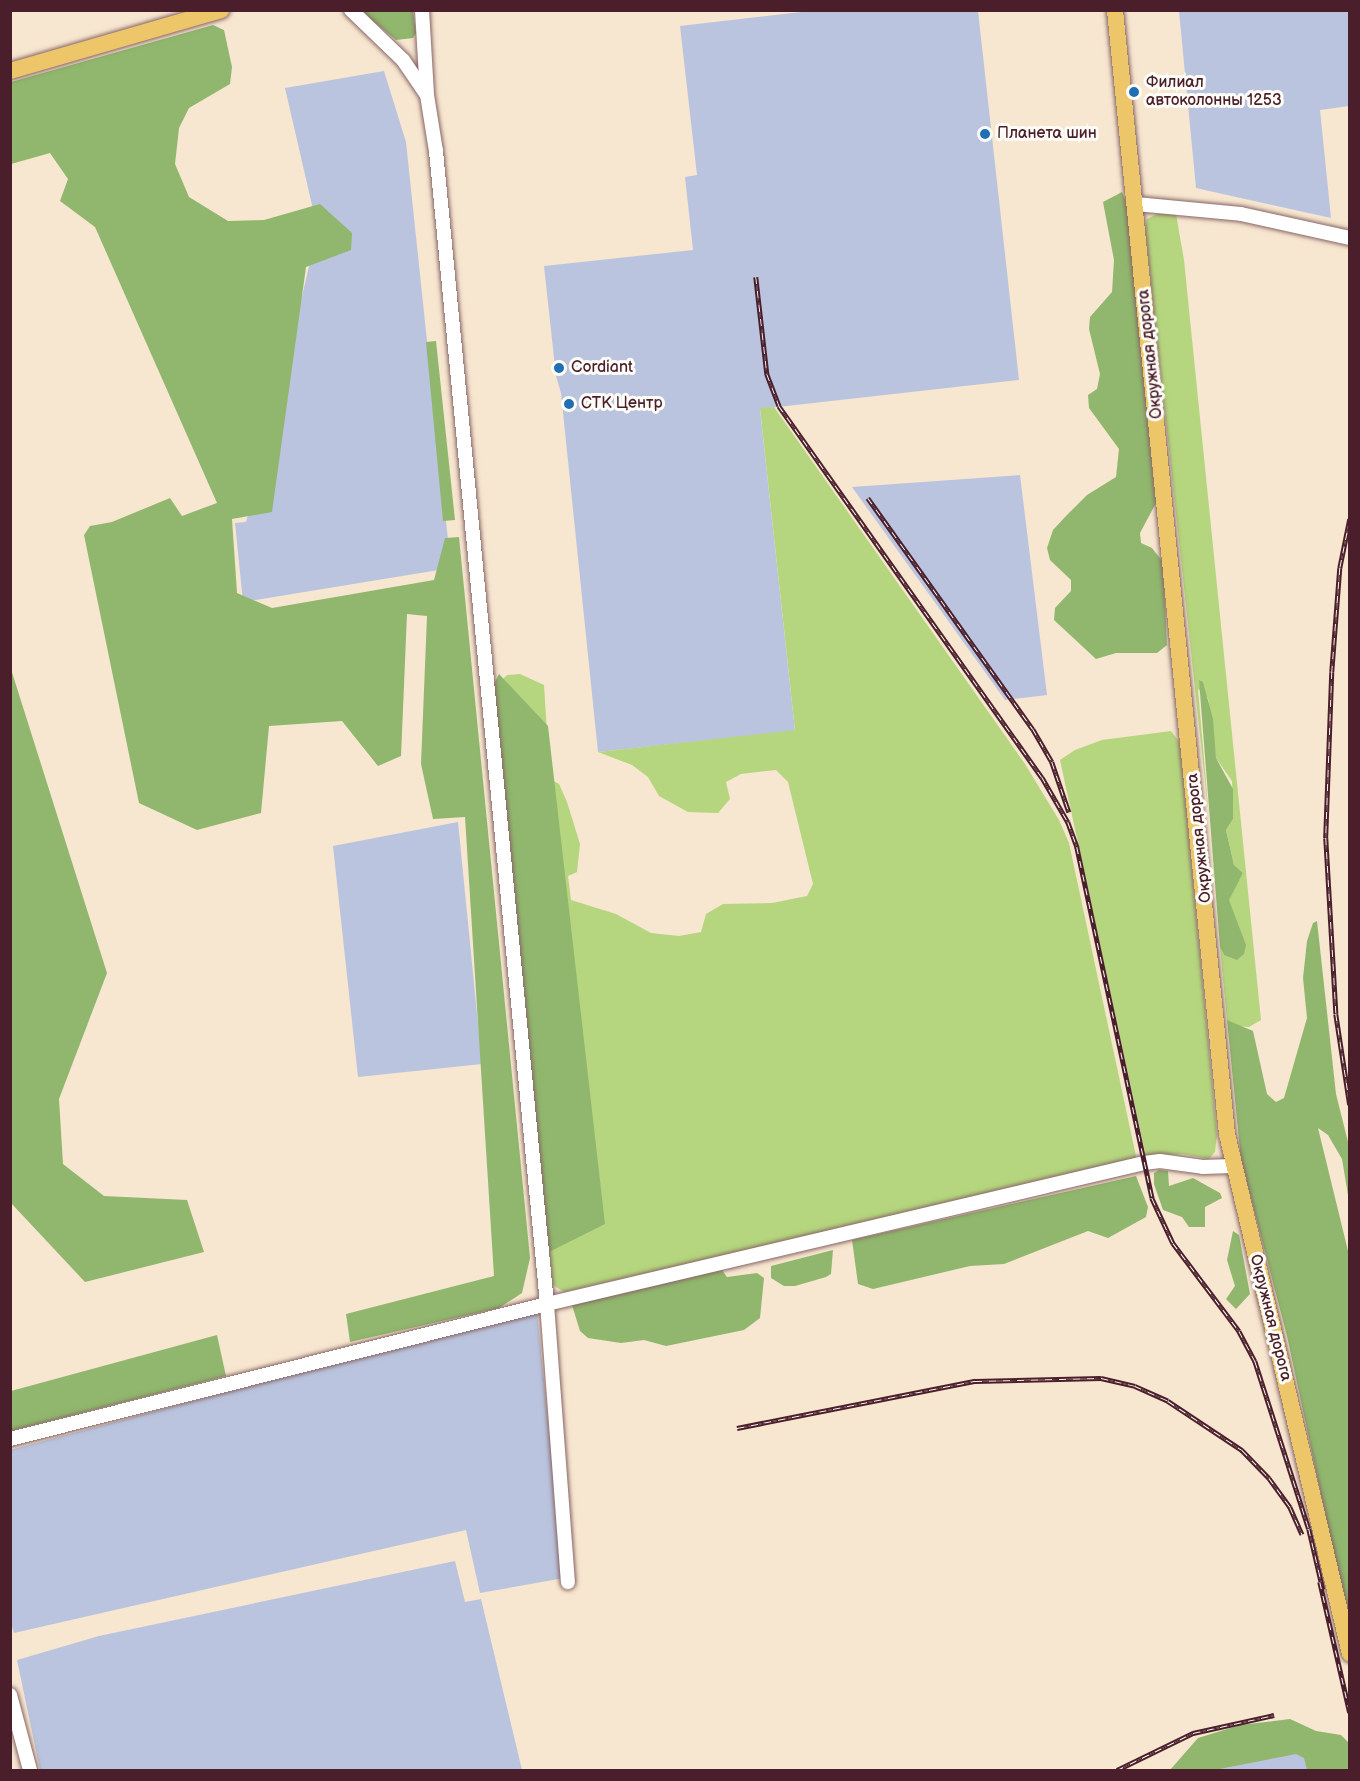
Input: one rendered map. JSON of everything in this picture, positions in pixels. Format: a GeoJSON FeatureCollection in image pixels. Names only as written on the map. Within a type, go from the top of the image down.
{"type":"FeatureCollection","features":[{"type":"Feature","properties":{"kind":"main road"},"geometry":{"type":"LineString","coordinates":[[10,71],[221,10]]}},
{"type":"Feature","properties":{"kind":"main road","name":"Окружная дорога"},"geometry":{"type":"LineString","coordinates":[[1115,10],[1232,1166],[1350,1654]]}},
{"type":"Feature","properties":{"kind":"street"},"geometry":{"type":"LineString","coordinates":[[351,10],[403,60],[427,95]]}},
{"type":"Feature","properties":{"kind":"street"},"geometry":{"type":"LineString","coordinates":[[422,10],[427,95],[436,151],[547,1304],[568,1582]]}},
{"type":"Feature","properties":{"kind":"street"},"geometry":{"type":"LineString","coordinates":[[1136,204],[1241,214],[1350,238]]}},
{"type":"Feature","properties":{"kind":"street"},"geometry":{"type":"LineString","coordinates":[[10,1439],[547,1304],[1144,1163],[1160,1161],[1203,1167],[1232,1166]]}},
{"type":"Feature","properties":{"kind":"street"},"geometry":{"type":"LineString","coordinates":[[10,1695],[30,1770]]}},
{"type":"Feature","properties":{"kind":"shaded area"},"geometry":{"type":"Polygon","coordinates":[[[819,10],[978,11],[1019,380],[760,409],[795,731],[598,752],[561,393],[556,376],[544,266],[693,250],[685,177],[697,175],[680,26],[819,10]]]}},
{"type":"Feature","properties":{"kind":"shaded area"},"geometry":{"type":"Polygon","coordinates":[[[1179,11],[1349,11],[1349,106],[1320,110],[1331,218],[1196,188],[1179,11]]]}},
{"type":"Feature","properties":{"kind":"shaded area"},"geometry":{"type":"Polygon","coordinates":[[[384,71],[406,142],[451,568],[243,602],[235,523],[246,522],[263,464],[310,262],[302,262],[312,205],[285,88],[384,71]]]}},
{"type":"Feature","properties":{"kind":"shaded area"},"geometry":{"type":"Polygon","coordinates":[[[1020,475],[1047,695],[1005,700],[852,487],[1020,475]]]}},
{"type":"Feature","properties":{"kind":"shaded area"},"geometry":{"type":"Polygon","coordinates":[[[458,822],[482,1064],[358,1077],[333,846],[458,822]]]}},
{"type":"Feature","properties":{"kind":"shaded area"},"geometry":{"type":"Polygon","coordinates":[[[537,1312],[564,1578],[480,1593],[466,1530],[14,1633],[10,1620],[10,1450],[507,1317],[537,1312]]]}},
{"type":"Feature","properties":{"kind":"shaded area"},"geometry":{"type":"Polygon","coordinates":[[[455,1561],[465,1602],[481,1599],[522,1770],[40,1770],[17,1660],[99,1636],[455,1561]]]}},
{"type":"Feature","properties":{"kind":"shaded area"},"geometry":{"type":"Polygon","coordinates":[[[1337,1737],[1346,1770],[1198,1770],[1337,1737]]]}},
{"type":"Feature","properties":{"kind":"green space"},"geometry":{"type":"Polygon","coordinates":[[[361,11],[413,11],[416,33],[413,38],[396,40],[361,11]]]}},
{"type":"Feature","properties":{"kind":"green space"},"geometry":{"type":"Polygon","coordinates":[[[213,25],[224,30],[232,67],[230,84],[189,108],[179,128],[175,164],[189,197],[228,221],[264,220],[320,204],[352,233],[351,250],[306,267],[272,512],[232,519],[237,593],[272,608],[434,580],[445,538],[459,537],[530,1258],[522,1293],[499,1308],[350,1342],[346,1314],[494,1276],[465,817],[433,819],[421,764],[427,616],[407,614],[401,756],[378,766],[342,721],[269,726],[261,813],[197,830],[139,803],[84,535],[90,526],[112,522],[170,498],[182,516],[217,503],[95,227],[60,201],[68,179],[50,153],[11,164],[11,82],[213,25]]]}},
{"type":"Feature","properties":{"kind":"green space"},"geometry":{"type":"Polygon","coordinates":[[[1122,192],[1127,204],[1156,503],[1140,533],[1141,543],[1152,548],[1163,562],[1167,645],[1157,653],[1116,653],[1096,659],[1054,620],[1055,608],[1071,591],[1071,580],[1050,560],[1047,548],[1053,530],[1066,516],[1087,495],[1116,477],[1119,449],[1089,408],[1088,395],[1097,389],[1100,374],[1089,329],[1090,317],[1112,292],[1114,260],[1103,202],[1122,192]]]}},
{"type":"Feature","properties":{"kind":"green space"},"geometry":{"type":"Polygon","coordinates":[[[1161,212],[1176,214],[1184,260],[1261,1020],[1249,1027],[1234,1026],[1227,1020],[1220,947],[1224,955],[1239,933],[1228,900],[1243,873],[1234,865],[1226,830],[1233,819],[1232,781],[1216,758],[1208,698],[1198,689],[1209,818],[1145,228],[1147,219],[1161,212]]]}},
{"type":"Feature","properties":{"kind":"green space"},"geometry":{"type":"Polygon","coordinates":[[[436,341],[455,520],[443,521],[426,342],[436,341]]]}},
{"type":"Feature","properties":{"kind":"green space"},"geometry":{"type":"Polygon","coordinates":[[[774,407],[1025,764],[1059,820],[1069,843],[1137,1161],[564,1292],[553,1285],[550,1276],[497,685],[507,675],[520,674],[544,685],[550,779],[559,784],[580,844],[577,872],[568,876],[571,900],[616,914],[651,933],[679,936],[701,932],[706,914],[723,904],[772,903],[807,896],[813,884],[788,782],[776,770],[741,774],[726,782],[730,799],[718,813],[688,812],[659,796],[648,777],[632,765],[598,752],[795,730],[760,408],[774,407]]]}},
{"type":"Feature","properties":{"kind":"green space"},"geometry":{"type":"Polygon","coordinates":[[[10,666],[107,973],[59,1099],[63,1164],[104,1196],[187,1200],[204,1252],[85,1282],[11,1203],[10,666]]]}},
{"type":"Feature","properties":{"kind":"green space"},"geometry":{"type":"Polygon","coordinates":[[[499,674],[548,726],[605,1224],[549,1252],[493,686],[499,674]]]}},
{"type":"Feature","properties":{"kind":"green space"},"geometry":{"type":"Polygon","coordinates":[[[1199,680],[1203,682],[1213,719],[1216,758],[1233,789],[1233,819],[1226,830],[1234,865],[1243,873],[1229,900],[1246,945],[1244,954],[1237,960],[1224,955],[1220,947],[1199,680]]]}},
{"type":"Feature","properties":{"kind":"green space"},"geometry":{"type":"Polygon","coordinates":[[[1171,731],[1180,743],[1217,1135],[1215,1152],[1209,1159],[1182,1154],[1146,1157],[1060,760],[1075,750],[1102,740],[1171,731]]]}},
{"type":"Feature","properties":{"kind":"green space"},"geometry":{"type":"Polygon","coordinates":[[[1317,921],[1336,1094],[1349,1146],[1349,1201],[1342,1159],[1328,1135],[1318,1128],[1349,1255],[1349,1625],[1287,1336],[1241,1160],[1227,1020],[1253,1031],[1267,1094],[1276,1102],[1284,1098],[1307,1018],[1303,978],[1307,941],[1313,923],[1317,921]]]}},
{"type":"Feature","properties":{"kind":"green space"},"geometry":{"type":"Polygon","coordinates":[[[1159,1170],[1168,1171],[1169,1186],[1193,1178],[1220,1193],[1222,1198],[1205,1207],[1205,1227],[1189,1227],[1182,1217],[1163,1210],[1154,1184],[1154,1173],[1159,1170]]]}},
{"type":"Feature","properties":{"kind":"green space"},"geometry":{"type":"Polygon","coordinates":[[[1136,1176],[1148,1207],[1146,1217],[1108,1238],[1088,1231],[1004,1264],[970,1266],[873,1289],[858,1284],[852,1240],[1136,1176]]]}},
{"type":"Feature","properties":{"kind":"green space"},"geometry":{"type":"Polygon","coordinates":[[[1233,1231],[1239,1235],[1250,1294],[1236,1309],[1226,1299],[1235,1286],[1227,1260],[1233,1231]]]}},
{"type":"Feature","properties":{"kind":"green space"},"geometry":{"type":"Polygon","coordinates":[[[833,1250],[831,1274],[826,1277],[795,1286],[784,1286],[771,1278],[771,1266],[833,1250]]]}},
{"type":"Feature","properties":{"kind":"green space"},"geometry":{"type":"Polygon","coordinates":[[[722,1270],[727,1277],[757,1273],[764,1278],[760,1318],[744,1330],[666,1346],[644,1340],[621,1343],[588,1338],[580,1331],[572,1305],[722,1270]]]}},
{"type":"Feature","properties":{"kind":"green space"},"geometry":{"type":"Polygon","coordinates":[[[217,1335],[226,1376],[11,1431],[11,1391],[217,1335]]]}},
{"type":"Feature","properties":{"kind":"green space"},"geometry":{"type":"Polygon","coordinates":[[[1290,1719],[1316,1731],[1341,1735],[1349,1743],[1349,1770],[1307,1770],[1304,1758],[1296,1754],[1214,1770],[1170,1770],[1198,1738],[1240,1725],[1290,1719]]]}},
{"type":"Feature","properties":{"kind":"railway"},"geometry":{"type":"LineString","coordinates":[[756,277],[767,374],[779,406],[1042,777],[1068,822],[1077,847],[1152,1198],[1173,1243],[1239,1331],[1255,1361],[1309,1529],[1323,1589]]}},
{"type":"Feature","properties":{"kind":"railway"},"geometry":{"type":"LineString","coordinates":[[868,498],[1033,729],[1052,762],[1069,812]]}},
{"type":"Feature","properties":{"kind":"railway"},"geometry":{"type":"LineString","coordinates":[[1350,519],[1340,568],[1332,672],[1326,838],[1336,1014],[1350,1105]]}},
{"type":"Feature","properties":{"kind":"railway"},"geometry":{"type":"LineString","coordinates":[[737,1428],[975,1381],[1101,1378],[1135,1386],[1168,1401],[1242,1450],[1269,1478],[1290,1507],[1302,1534]]}},
{"type":"Feature","properties":{"kind":"railway"},"geometry":{"type":"LineString","coordinates":[[1320,1582],[1350,1713]]}},
{"type":"Feature","properties":{"kind":"railway"},"geometry":{"type":"LineString","coordinates":[[1117,1770],[1193,1733],[1274,1715]]}},
{"type":"Feature","properties":{"kind":"place","name":"Филиал автоколонны 1253"},"geometry":{"type":"Point","coordinates":[1134,92]}},
{"type":"Feature","properties":{"kind":"place","name":"Планета шин"},"geometry":{"type":"Point","coordinates":[985,134]}},
{"type":"Feature","properties":{"kind":"place","name":"Cordiant"},"geometry":{"type":"Point","coordinates":[559,368]}},
{"type":"Feature","properties":{"kind":"place","name":"СТК Центр"},"geometry":{"type":"Point","coordinates":[569,404]}}]}
